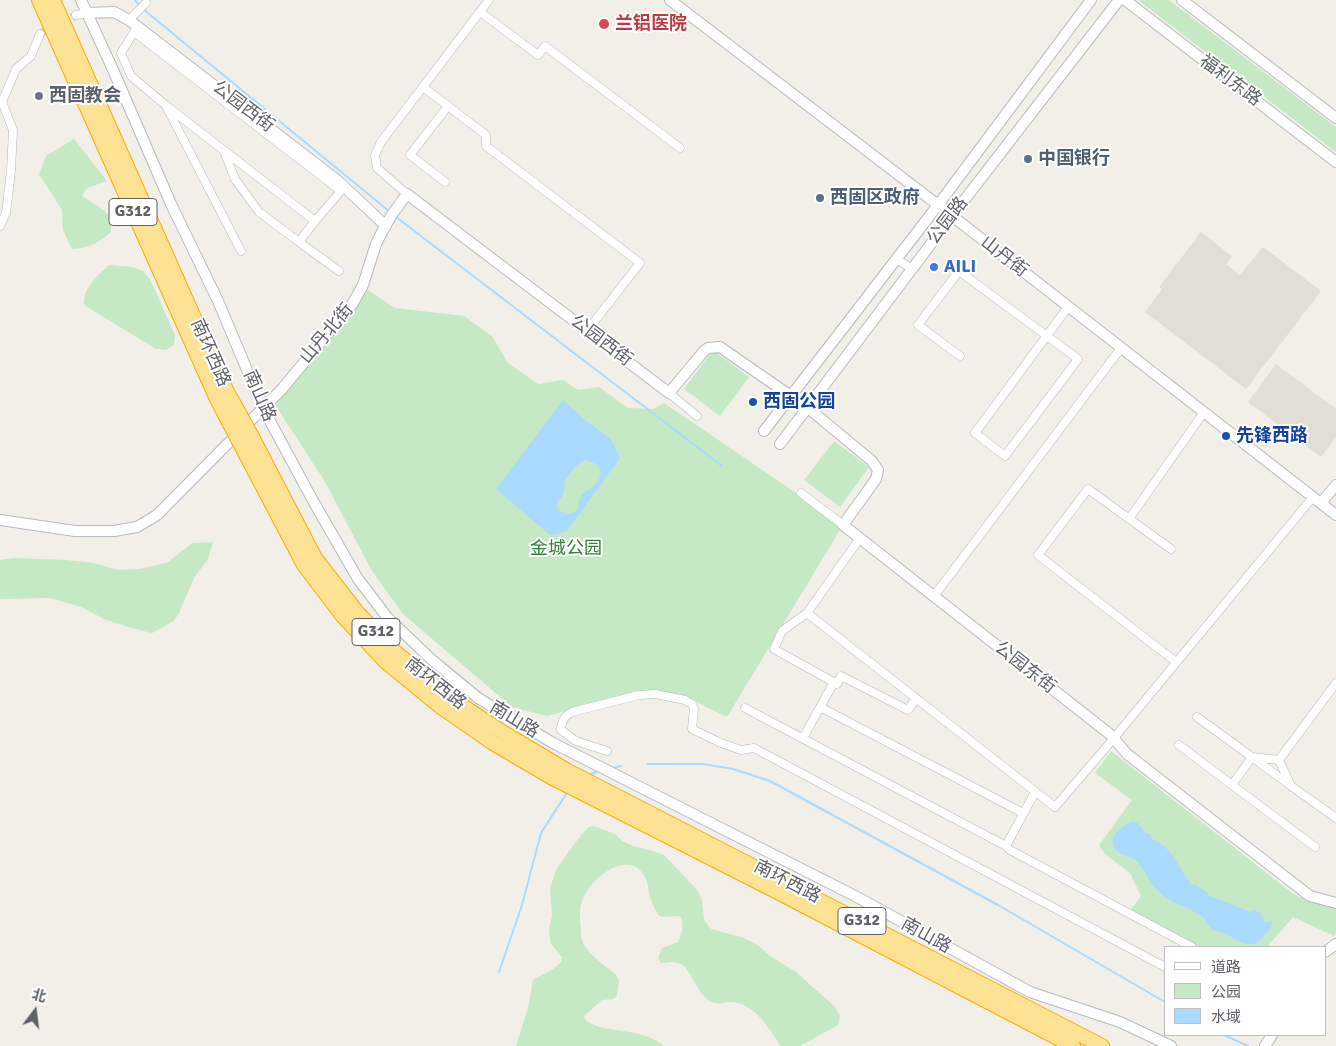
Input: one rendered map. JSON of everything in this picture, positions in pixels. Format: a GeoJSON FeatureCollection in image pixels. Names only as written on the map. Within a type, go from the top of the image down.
{"type":"FeatureCollection","features":[{"type":"Feature","properties":{"kind":"highway","name":"南环西路"},"geometry":{"type":"LineString","coordinates":[[39,0],[216,397],[235,419]]}},
{"type":"Feature","properties":{"kind":"highway","name":"南环西路"},"geometry":{"type":"LineString","coordinates":[[53,0],[228,392],[235,419],[304,565],[342,615],[384,661],[441,707],[493,743],[551,777],[618,802],[1102,1046]]}},
{"type":"Feature","properties":{"kind":"highway","name":"南环西路"},"geometry":{"type":"LineString","coordinates":[[245,439],[315,558],[356,611],[394,652],[452,699],[502,732],[618,802],[1073,1046]]}},
{"type":"Feature","properties":{"kind":"street","name":"南山路"},"geometry":{"type":"LineString","coordinates":[[81,0],[171,204],[218,301],[263,408],[358,579],[387,617],[432,660],[478,698],[569,752],[856,897],[1030,992],[1120,1022],[1171,1046]]}},
{"type":"Feature","properties":{"kind":"street"},"geometry":{"type":"LineString","coordinates":[[407,194],[377,168],[375,155],[381,142],[489,0]]}},
{"type":"Feature","properties":{"kind":"street","name":"山丹街"},"geometry":{"type":"LineString","coordinates":[[670,0],[938,205],[1336,515]]}},
{"type":"Feature","properties":{"kind":"street","name":"公园路"},"geometry":{"type":"LineString","coordinates":[[764,431],[938,205],[1091,0]]}},
{"type":"Feature","properties":{"kind":"street","name":"公园路"},"geometry":{"type":"LineString","coordinates":[[780,444],[952,216],[1119,0]]}},
{"type":"Feature","properties":{"kind":"street","name":"福利东路"},"geometry":{"type":"LineString","coordinates":[[1124,0],[1336,162]]}},
{"type":"Feature","properties":{"kind":"street","name":"福利东路"},"geometry":{"type":"LineString","coordinates":[[1182,0],[1336,118]]}},
{"type":"Feature","properties":{"kind":"street"},"geometry":{"type":"LineString","coordinates":[[132,18],[144,4]]}},
{"type":"Feature","properties":{"kind":"street","name":"公园西街"},"geometry":{"type":"LineString","coordinates":[[88,13],[114,12],[132,18],[343,188],[386,226]]}},
{"type":"Feature","properties":{"kind":"street"},"geometry":{"type":"LineString","coordinates":[[480,12],[538,55],[545,46],[680,148]]}},
{"type":"Feature","properties":{"kind":"street"},"geometry":{"type":"LineString","coordinates":[[76,15],[88,13]]}},
{"type":"Feature","properties":{"kind":"street"},"geometry":{"type":"LineString","coordinates":[[299,242],[343,188],[134,32],[121,53],[131,76],[164,104],[315,221]]}},
{"type":"Feature","properties":{"kind":"street"},"geometry":{"type":"LineString","coordinates":[[0,226],[6,213],[13,130],[2,102],[16,69],[32,56],[40,34]]}},
{"type":"Feature","properties":{"kind":"street"},"geometry":{"type":"LineString","coordinates":[[423,87],[486,135],[486,146],[640,263],[587,331]]}},
{"type":"Feature","properties":{"kind":"street"},"geometry":{"type":"LineString","coordinates":[[164,104],[241,251]]}},
{"type":"Feature","properties":{"kind":"street"},"geometry":{"type":"LineString","coordinates":[[445,182],[410,154],[448,106]]}},
{"type":"Feature","properties":{"kind":"street"},"geometry":{"type":"LineString","coordinates":[[224,151],[235,180],[259,212],[339,271]]}},
{"type":"Feature","properties":{"kind":"street","name":"公园西街"},"geometry":{"type":"LineString","coordinates":[[407,194],[668,393]]}},
{"type":"Feature","properties":{"kind":"street","name":"山丹北街"},"geometry":{"type":"LineString","coordinates":[[0,520],[75,531],[114,531],[137,527],[157,515],[282,389],[353,302],[363,285],[376,244],[390,216],[407,194]]}},
{"type":"Feature","properties":{"kind":"street"},"geometry":{"type":"LineString","coordinates":[[897,259],[912,269]]}},
{"type":"Feature","properties":{"kind":"street"},"geometry":{"type":"LineString","coordinates":[[960,356],[918,325],[959,271],[1047,336],[1078,359],[1005,456],[975,433],[1047,336],[1068,307]]}},
{"type":"Feature","properties":{"kind":"street"},"geometry":{"type":"LineString","coordinates":[[697,416],[668,393],[697,357],[708,348],[720,347],[808,408],[872,461],[878,470],[876,479],[843,525],[801,493]]}},
{"type":"Feature","properties":{"kind":"street"},"geometry":{"type":"LineString","coordinates":[[934,596],[1121,348]]}},
{"type":"Feature","properties":{"kind":"street"},"geometry":{"type":"LineString","coordinates":[[1129,519],[1204,412]]}},
{"type":"Feature","properties":{"kind":"street"},"geometry":{"type":"LineString","coordinates":[[1322,504],[1336,485]]}},
{"type":"Feature","properties":{"kind":"street"},"geometry":{"type":"LineString","coordinates":[[1171,549],[1088,489],[1038,555],[1176,662]]}},
{"type":"Feature","properties":{"kind":"street"},"geometry":{"type":"LineString","coordinates":[[806,613],[1054,807],[1114,738],[1313,497]]}},
{"type":"Feature","properties":{"kind":"street","name":"公园东街"},"geometry":{"type":"LineString","coordinates":[[843,525],[1114,738],[1127,754],[1296,886],[1310,896],[1336,902]]}},
{"type":"Feature","properties":{"kind":"street"},"geometry":{"type":"LineString","coordinates":[[860,538],[806,613],[782,631],[774,649],[837,684],[841,676],[908,710],[916,698]]}},
{"type":"Feature","properties":{"kind":"street"},"geometry":{"type":"LineString","coordinates":[[803,738],[834,682]]}},
{"type":"Feature","properties":{"kind":"street"},"geometry":{"type":"LineString","coordinates":[[1280,760],[1336,683]]}},
{"type":"Feature","properties":{"kind":"street"},"geometry":{"type":"LineString","coordinates":[[607,751],[576,741],[561,730],[564,719],[572,712],[639,695],[655,694],[685,700],[692,704],[694,709],[692,729],[741,750],[754,748],[1164,966]]}},
{"type":"Feature","properties":{"kind":"street"},"geometry":{"type":"LineString","coordinates":[[820,707],[1023,813]]}},
{"type":"Feature","properties":{"kind":"street"},"geometry":{"type":"LineString","coordinates":[[745,708],[1190,946]]}},
{"type":"Feature","properties":{"kind":"street"},"geometry":{"type":"LineString","coordinates":[[1197,717],[1336,818]]}},
{"type":"Feature","properties":{"kind":"street"},"geometry":{"type":"LineString","coordinates":[[569,752],[576,741]]}},
{"type":"Feature","properties":{"kind":"street"},"geometry":{"type":"LineString","coordinates":[[1179,745],[1314,847]]}},
{"type":"Feature","properties":{"kind":"street"},"geometry":{"type":"LineString","coordinates":[[1252,757],[1280,760]]}},
{"type":"Feature","properties":{"kind":"street"},"geometry":{"type":"LineString","coordinates":[[1232,785],[1252,757]]}},
{"type":"Feature","properties":{"kind":"street"},"geometry":{"type":"LineString","coordinates":[[1280,760],[1291,786]]}},
{"type":"Feature","properties":{"kind":"street"},"geometry":{"type":"LineString","coordinates":[[1006,846],[1035,792]]}},
{"type":"Feature","properties":{"kind":"shaded area"},"geometry":{"type":"Polygon","coordinates":[[[1201,232],[1232,256],[1226,264],[1240,275],[1263,247],[1321,291],[1246,389],[1145,312],[1162,289],[1159,287],[1201,232]]]}},
{"type":"Feature","properties":{"kind":"shaded area"},"geometry":{"type":"Polygon","coordinates":[[[1276,364],[1336,409],[1336,437],[1321,457],[1248,402],[1276,364]]]}},
{"type":"Feature","properties":{"kind":"green space"},"geometry":{"type":"Polygon","coordinates":[[[1138,0],[1169,0],[1336,127],[1336,152],[1138,0]]]}},
{"type":"Feature","properties":{"kind":"green space"},"geometry":{"type":"Polygon","coordinates":[[[74,139],[107,181],[87,188],[82,196],[107,214],[110,219],[111,232],[98,242],[83,248],[72,249],[63,230],[62,210],[39,174],[46,156],[74,139]]]}},
{"type":"Feature","properties":{"kind":"green space"},"geometry":{"type":"Polygon","coordinates":[[[109,265],[133,267],[143,271],[150,279],[175,335],[174,345],[166,350],[156,349],[84,305],[88,288],[109,265]]]}},
{"type":"Feature","properties":{"kind":"green space","name":"金城公园"},"geometry":{"type":"Polygon","coordinates":[[[368,290],[395,308],[464,316],[492,336],[508,363],[538,384],[563,380],[578,390],[599,387],[628,408],[653,409],[664,403],[843,525],[727,717],[690,699],[655,690],[608,699],[547,716],[512,707],[403,614],[372,571],[324,480],[275,405],[368,290]]]}},
{"type":"Feature","properties":{"kind":"green space"},"geometry":{"type":"Polygon","coordinates":[[[713,350],[749,377],[720,416],[684,389],[713,350]]]}},
{"type":"Feature","properties":{"kind":"green space"},"geometry":{"type":"Polygon","coordinates":[[[834,441],[869,467],[840,507],[804,480],[834,441]]]}},
{"type":"Feature","properties":{"kind":"green space"},"geometry":{"type":"Polygon","coordinates":[[[213,542],[208,559],[194,578],[174,621],[152,633],[104,619],[81,607],[50,598],[0,599],[0,560],[14,558],[66,560],[94,563],[118,570],[138,569],[167,563],[192,543],[213,542]]]}},
{"type":"Feature","properties":{"kind":"green space"},"geometry":{"type":"Polygon","coordinates":[[[1111,751],[1292,893],[1306,900],[1336,908],[1336,932],[1334,936],[1293,917],[1268,946],[1195,946],[1130,911],[1141,896],[1130,873],[1105,854],[1099,845],[1132,800],[1095,773],[1111,751]]]}},
{"type":"Feature","properties":{"kind":"green space"},"geometry":{"type":"Polygon","coordinates":[[[594,826],[615,834],[622,841],[633,846],[664,855],[698,891],[702,900],[704,920],[711,929],[741,937],[758,945],[770,956],[796,972],[835,1007],[840,1016],[838,1025],[800,1046],[781,1046],[761,1019],[748,1007],[733,1002],[713,1003],[703,996],[682,964],[672,962],[661,963],[658,958],[662,948],[678,942],[681,935],[682,919],[680,916],[662,917],[658,915],[650,897],[644,875],[636,868],[628,865],[608,870],[592,885],[582,901],[580,915],[583,943],[619,980],[617,996],[613,999],[602,1000],[584,1016],[586,1021],[597,1026],[643,1035],[664,1046],[516,1046],[528,1008],[533,980],[553,969],[561,962],[562,957],[551,944],[549,928],[552,916],[550,888],[557,868],[581,835],[589,827],[594,826]]]}},
{"type":"Feature","properties":{"kind":"water"},"geometry":{"type":"Polygon","coordinates":[[[563,400],[584,419],[611,439],[620,458],[566,532],[550,535],[496,489],[563,400]],[[584,460],[574,468],[566,479],[563,495],[556,504],[559,511],[571,514],[578,509],[582,494],[599,480],[600,468],[584,460]]]}},
{"type":"Feature","properties":{"kind":"water"},"geometry":{"type":"Polygon","coordinates":[[[1133,821],[1138,823],[1144,832],[1151,835],[1150,838],[1170,852],[1192,885],[1194,884],[1208,893],[1208,895],[1251,912],[1252,909],[1261,913],[1265,922],[1273,921],[1266,933],[1254,943],[1240,942],[1214,930],[1202,916],[1162,895],[1154,887],[1138,862],[1117,851],[1113,845],[1116,833],[1126,824],[1133,821]]]}},
{"type":"Feature","properties":{"kind":"waterway"},"geometry":{"type":"LineString","coordinates":[[135,0],[140,6]]}},
{"type":"Feature","properties":{"kind":"waterway"},"geometry":{"type":"LineString","coordinates":[[143,9],[390,212]]}},
{"type":"Feature","properties":{"kind":"waterway"},"geometry":{"type":"LineString","coordinates":[[396,217],[722,466]]}},
{"type":"Feature","properties":{"kind":"waterway"},"geometry":{"type":"LineString","coordinates":[[647,764],[703,764],[733,769],[770,781],[998,905],[1164,1001]]}},
{"type":"Feature","properties":{"kind":"waterway"},"geometry":{"type":"LineString","coordinates":[[613,768],[621,766]]}},
{"type":"Feature","properties":{"kind":"waterway"},"geometry":{"type":"LineString","coordinates":[[589,775],[598,771]]}},
{"type":"Feature","properties":{"kind":"waterway"},"geometry":{"type":"LineString","coordinates":[[499,972],[522,905],[541,833],[568,791]]}},
{"type":"Feature","properties":{"kind":"waterway"},"geometry":{"type":"LineString","coordinates":[[1226,1036],[1248,1046]]}},
{"type":"Feature","properties":{"kind":"tunnel"},"geometry":{"type":"LineString","coordinates":[[40,34],[76,15]]}},
{"type":"Feature","properties":{"kind":"place","name":"兰铝医院"},"geometry":{"type":"Point","coordinates":[604,24]}},
{"type":"Feature","properties":{"kind":"place","name":"西固教会"},"geometry":{"type":"Point","coordinates":[39,96]}},
{"type":"Feature","properties":{"kind":"place","name":"中国银行"},"geometry":{"type":"Point","coordinates":[1028,159]}},
{"type":"Feature","properties":{"kind":"place","name":"西固区政府"},"geometry":{"type":"Point","coordinates":[820,198]}},
{"type":"Feature","properties":{"kind":"place","name":"AILI"},"geometry":{"type":"Point","coordinates":[934,267]}},
{"type":"Feature","properties":{"kind":"place","name":"西固公园"},"geometry":{"type":"Point","coordinates":[753,402]}},
{"type":"Feature","properties":{"kind":"place","name":"先锋西路"},"geometry":{"type":"Point","coordinates":[1226,436]}}]}
